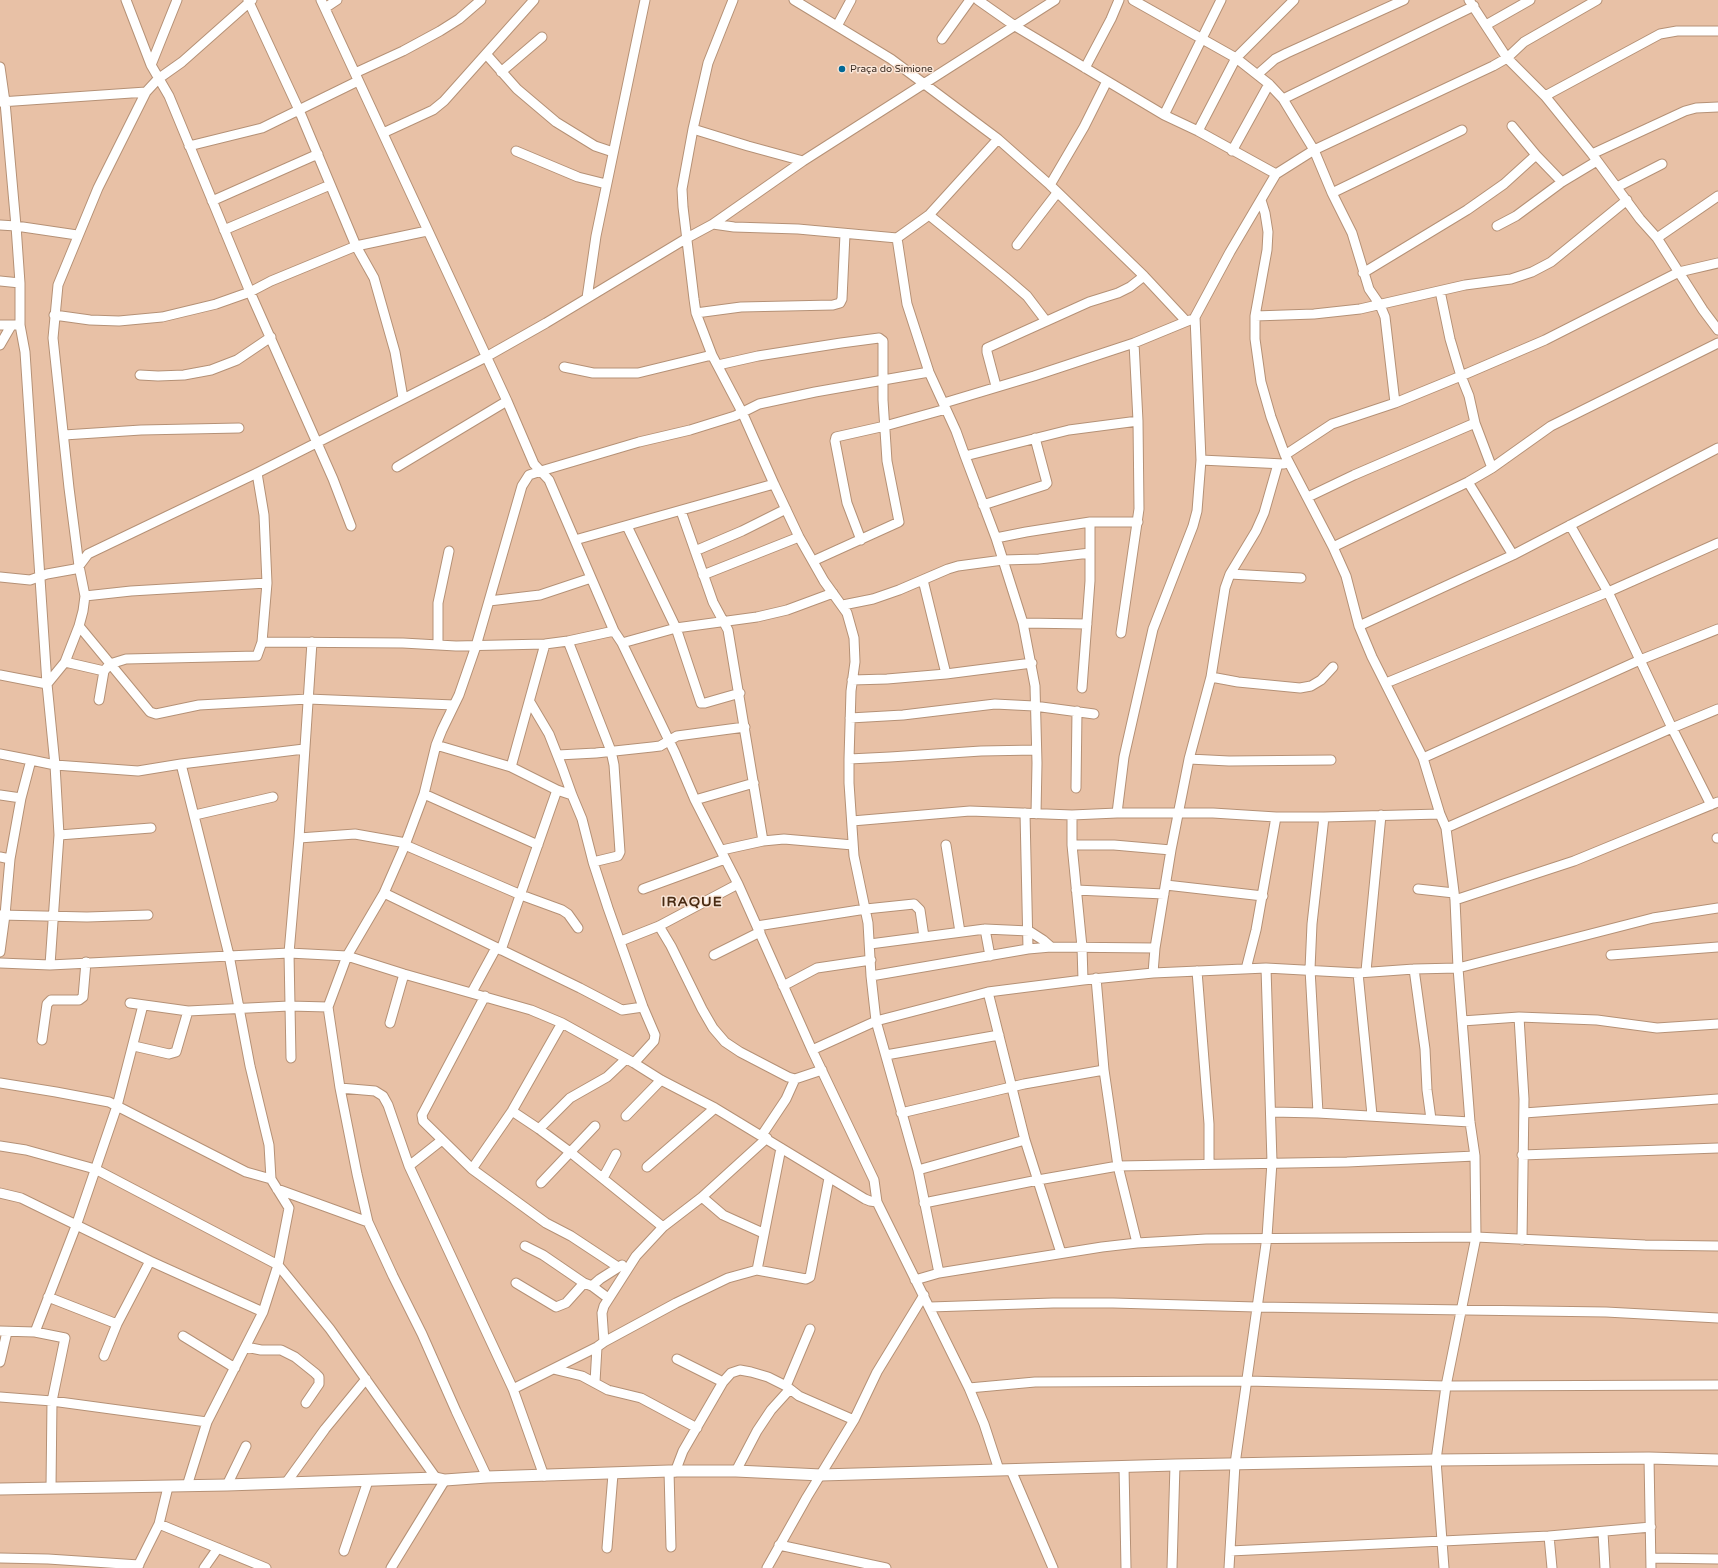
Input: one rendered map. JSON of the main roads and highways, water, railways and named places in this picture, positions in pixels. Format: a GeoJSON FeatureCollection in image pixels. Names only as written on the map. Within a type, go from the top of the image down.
{"type":"FeatureCollection","features":[{"type":"Feature","properties":{"kind":"place","name":"Praça do Simione"},"geometry":{"type":"Point","coordinates":[842,69]}},
{"type":"Feature","properties":{"kind":"district","name":"IRAQUE"},"geometry":{"type":"Point","coordinates":[692,902]}}]}
